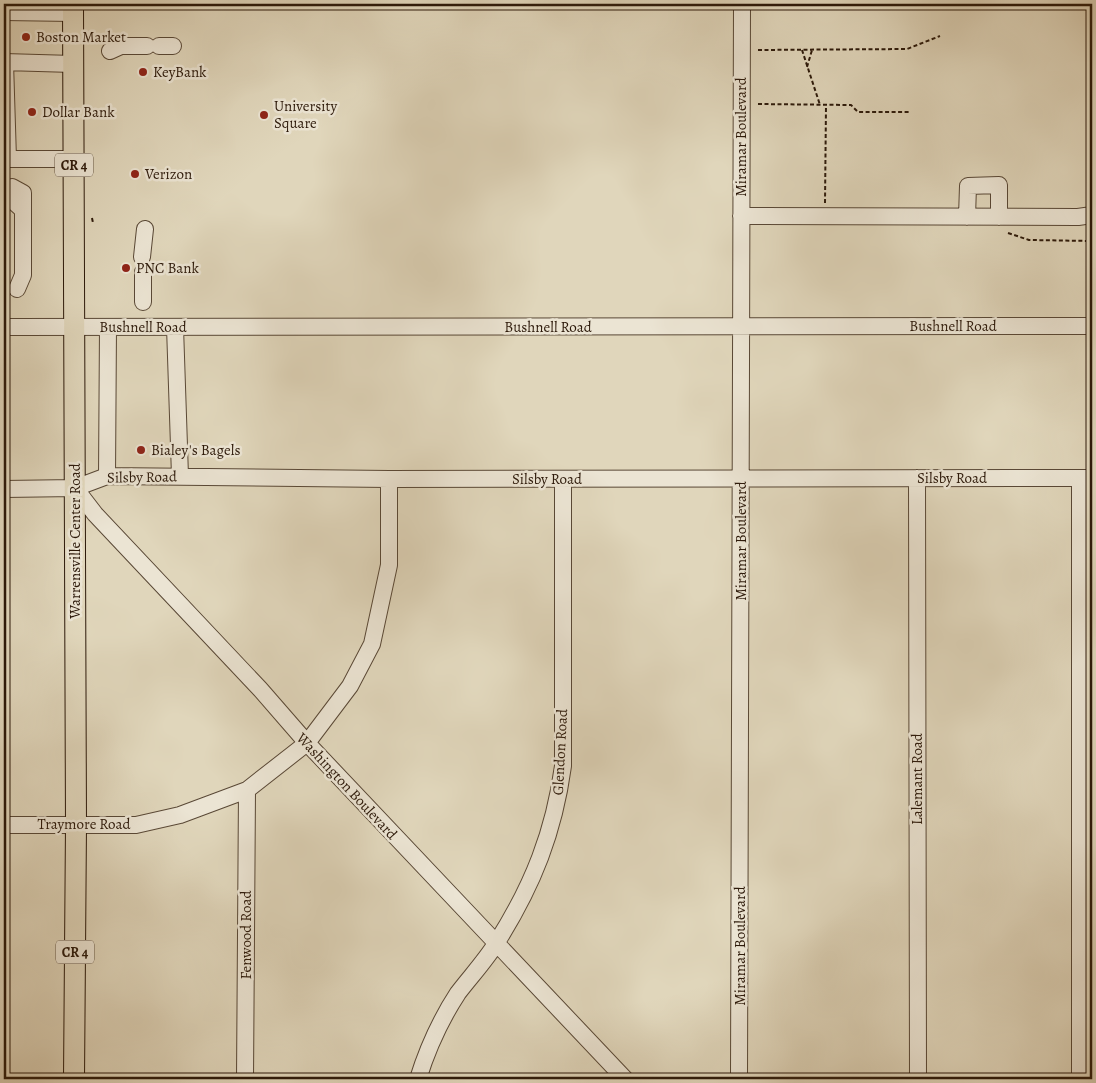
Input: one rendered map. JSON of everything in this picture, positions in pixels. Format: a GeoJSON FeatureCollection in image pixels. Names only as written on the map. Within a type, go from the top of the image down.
{"type":"FeatureCollection","features":[{"type":"Feature","properties":{"kind":"main road","name":"Warrensville Center Road"},"geometry":{"type":"LineString","coordinates":[[73,8],[76,825],[74,1079]]}},
{"type":"Feature","properties":{"kind":"street","name":"Miramar Boulevard"},"geometry":{"type":"LineString","coordinates":[[739,1079],[742,4]]}},
{"type":"Feature","properties":{"kind":"street"},"geometry":{"type":"LineString","coordinates":[[4,12],[73,8]]}},
{"type":"Feature","properties":{"kind":"street"},"geometry":{"type":"LineString","coordinates":[[110,52],[121,46],[160,46]]}},
{"type":"Feature","properties":{"kind":"street"},"geometry":{"type":"LineString","coordinates":[[73,64],[4,62],[6,159],[74,159]]}},
{"type":"Feature","properties":{"kind":"street"},"geometry":{"type":"LineString","coordinates":[[967,217],[968,186],[999,185],[1000,217]]}},
{"type":"Feature","properties":{"kind":"street"},"geometry":{"type":"LineString","coordinates":[[4,190],[12,187],[23,193],[24,275],[18,289]]}},
{"type":"Feature","properties":{"kind":"street"},"geometry":{"type":"LineString","coordinates":[[4,196],[23,210]]}},
{"type":"Feature","properties":{"kind":"street"},"geometry":{"type":"LineString","coordinates":[[741,216],[1000,217],[1092,215]]}},
{"type":"Feature","properties":{"kind":"street"},"geometry":{"type":"LineString","coordinates":[[143,302],[144,229]]}},
{"type":"Feature","properties":{"kind":"street","name":"Bushnell Road"},"geometry":{"type":"LineString","coordinates":[[4,327],[1092,326]]}},
{"type":"Feature","properties":{"kind":"street"},"geometry":{"type":"LineString","coordinates":[[107,476],[108,327]]}},
{"type":"Feature","properties":{"kind":"street"},"geometry":{"type":"LineString","coordinates":[[175,327],[180,476]]}},
{"type":"Feature","properties":{"kind":"street","name":"Silsby Road"},"geometry":{"type":"LineString","coordinates":[[4,490],[75,488],[107,476],[389,479],[1086,478]]}},
{"type":"Feature","properties":{"kind":"street","name":"Lalemant Road"},"geometry":{"type":"LineString","coordinates":[[916,478],[918,1079]]}},
{"type":"Feature","properties":{"kind":"street"},"geometry":{"type":"LineString","coordinates":[[1080,1079],[1086,478]]}},
{"type":"Feature","properties":{"kind":"street","name":"Traymore Road"},"geometry":{"type":"LineString","coordinates":[[4,825],[136,825],[180,815],[247,790],[307,743],[350,686],[372,644],[389,565],[389,479]]}},
{"type":"Feature","properties":{"kind":"street","name":"Glendon Road"},"geometry":{"type":"LineString","coordinates":[[418,1079],[434,1038],[457,995],[496,944],[525,895],[548,840],[558,803],[563,766],[563,479]]}},
{"type":"Feature","properties":{"kind":"street","name":"Washington Boulevard"},"geometry":{"type":"LineString","coordinates":[[75,488],[95,514],[260,689],[307,743],[625,1079]]}},
{"type":"Feature","properties":{"kind":"street","name":"Fenwood Road"},"geometry":{"type":"LineString","coordinates":[[245,1079],[247,790]]}},
{"type":"Feature","properties":{"kind":"path"},"geometry":{"type":"LineString","coordinates":[[758,50],[907,49],[940,36]]}},
{"type":"Feature","properties":{"kind":"path"},"geometry":{"type":"LineString","coordinates":[[802,50],[820,105]]}},
{"type":"Feature","properties":{"kind":"path"},"geometry":{"type":"LineString","coordinates":[[807,67],[812,50]]}},
{"type":"Feature","properties":{"kind":"path"},"geometry":{"type":"LineString","coordinates":[[758,104],[851,105],[858,112],[910,112]]}},
{"type":"Feature","properties":{"kind":"path"},"geometry":{"type":"LineString","coordinates":[[825,202],[826,105]]}},
{"type":"Feature","properties":{"kind":"path"},"geometry":{"type":"LineString","coordinates":[[92,218],[93,223]]}},
{"type":"Feature","properties":{"kind":"path"},"geometry":{"type":"LineString","coordinates":[[1008,233],[1029,240],[1092,241]]}},
{"type":"Feature","properties":{"kind":"place","name":"Boston Market"},"geometry":{"type":"Point","coordinates":[26,37]}},
{"type":"Feature","properties":{"kind":"place","name":"KeyBank"},"geometry":{"type":"Point","coordinates":[143,72]}},
{"type":"Feature","properties":{"kind":"place","name":"Dollar Bank"},"geometry":{"type":"Point","coordinates":[32,112]}},
{"type":"Feature","properties":{"kind":"place","name":"University Square"},"geometry":{"type":"Point","coordinates":[264,115]}},
{"type":"Feature","properties":{"kind":"place","name":"Verizon"},"geometry":{"type":"Point","coordinates":[135,174]}},
{"type":"Feature","properties":{"kind":"place","name":"PNC Bank"},"geometry":{"type":"Point","coordinates":[126,268]}},
{"type":"Feature","properties":{"kind":"place","name":"Bialey's Bagels"},"geometry":{"type":"Point","coordinates":[141,450]}}]}
